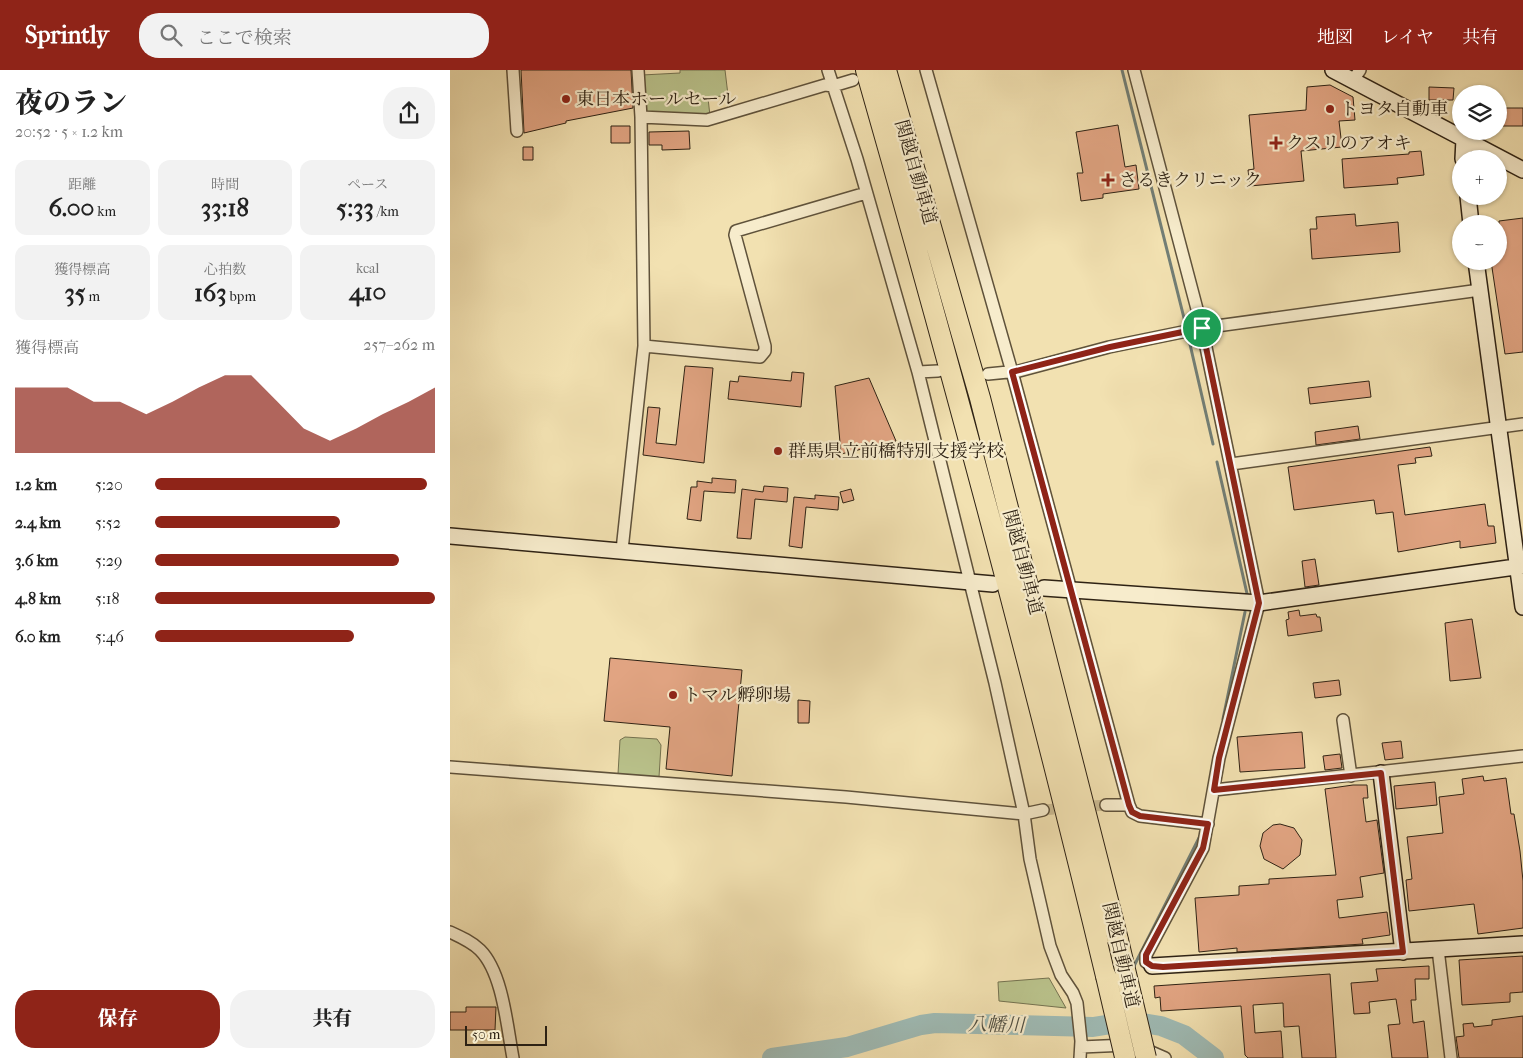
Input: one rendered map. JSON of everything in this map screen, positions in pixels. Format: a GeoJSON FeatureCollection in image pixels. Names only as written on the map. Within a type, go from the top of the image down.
{"type":"FeatureCollection","features":[{"type":"Feature","properties":{"kind":"highway","name":"関越自動車道"},"geometry":{"type":"LineString","coordinates":[[886,70],[980,398],[1118,940],[1146,1058]]}},
{"type":"Feature","properties":{"kind":"highway","name":"関越自動車道"},"geometry":{"type":"LineString","coordinates":[[860,75],[960,403],[1059,780],[1125,1057]]}},
{"type":"Feature","properties":{"kind":"street"},"geometry":{"type":"LineString","coordinates":[[513,70],[517,131]]}},
{"type":"Feature","properties":{"kind":"street"},"geometry":{"type":"LineString","coordinates":[[622,550],[644,346],[641,117],[638,70]]}},
{"type":"Feature","properties":{"kind":"street"},"geometry":{"type":"LineString","coordinates":[[828,70],[918,372],[970,582],[1024,814],[1030,859],[1050,946],[1061,975],[1076,998],[1081,1049],[1115,1045],[1137,1046],[1165,1058]]}},
{"type":"Feature","properties":{"kind":"street"},"geometry":{"type":"LineString","coordinates":[[926,70],[1012,372],[1129,805],[1132,812],[1140,816],[1208,824]]}},
{"type":"Feature","properties":{"kind":"street"},"geometry":{"type":"LineString","coordinates":[[1134,70],[1202,328],[1259,603],[1219,758],[1203,848],[1146,955],[1146,962],[1152,966],[1523,944]]}},
{"type":"Feature","properties":{"kind":"street"},"geometry":{"type":"LineString","coordinates":[[1333,70],[1356,75],[1452,132]]}},
{"type":"Feature","properties":{"kind":"street"},"geometry":{"type":"LineString","coordinates":[[641,117],[707,120],[825,85],[833,86],[860,75]]}},
{"type":"Feature","properties":{"kind":"street"},"geometry":{"type":"LineString","coordinates":[[1466,140],[1523,170]]}},
{"type":"Feature","properties":{"kind":"street"},"geometry":{"type":"LineString","coordinates":[[644,346],[760,357],[765,351],[765,346],[735,235],[736,231],[866,193]]}},
{"type":"Feature","properties":{"kind":"street"},"geometry":{"type":"LineString","coordinates":[[1477,270],[1520,566],[1523,607]]}},
{"type":"Feature","properties":{"kind":"street"},"geometry":{"type":"LineString","coordinates":[[988,374],[1012,372],[1110,347],[1202,328],[1480,290]]}},
{"type":"Feature","properties":{"kind":"street"},"geometry":{"type":"LineString","coordinates":[[918,372],[938,371]]}},
{"type":"Feature","properties":{"kind":"street"},"geometry":{"type":"LineString","coordinates":[[1231,464],[1523,424]]}},
{"type":"Feature","properties":{"kind":"street"},"geometry":{"type":"LineString","coordinates":[[450,536],[993,584]]}},
{"type":"Feature","properties":{"kind":"street"},"geometry":{"type":"LineString","coordinates":[[1044,588],[1259,603],[1520,566]]}},
{"type":"Feature","properties":{"kind":"street"},"geometry":{"type":"LineString","coordinates":[[1343,720],[1351,776]]}},
{"type":"Feature","properties":{"kind":"street"},"geometry":{"type":"LineString","coordinates":[[1214,790],[1523,756]]}},
{"type":"Feature","properties":{"kind":"street"},"geometry":{"type":"LineString","coordinates":[[450,767],[810,794],[1024,814],[1042,810]]}},
{"type":"Feature","properties":{"kind":"street"},"geometry":{"type":"LineString","coordinates":[[1381,773],[1403,952]]}},
{"type":"Feature","properties":{"kind":"street"},"geometry":{"type":"LineString","coordinates":[[1106,805],[1129,805]]}},
{"type":"Feature","properties":{"kind":"street"},"geometry":{"type":"LineString","coordinates":[[450,932],[479,949],[490,963],[500,994],[513,1058]]}},
{"type":"Feature","properties":{"kind":"street"},"geometry":{"type":"LineString","coordinates":[[1438,949],[1451,1058]]}},
{"type":"Feature","properties":{"kind":"green space"},"geometry":{"type":"Polygon","coordinates":[[[680,70],[725,70],[728,95],[708,98],[710,116],[645,115],[642,75],[680,73],[680,70]]]}},
{"type":"Feature","properties":{"kind":"green space"},"geometry":{"type":"Polygon","coordinates":[[[625,737],[657,739],[661,745],[659,777],[618,774],[620,740],[625,737]]]}},
{"type":"Feature","properties":{"kind":"green space"},"geometry":{"type":"Polygon","coordinates":[[[1049,978],[1066,1008],[999,1001],[998,982],[1049,978]]]}},
{"type":"Feature","properties":{"kind":"building"},"geometry":{"type":"Polygon","coordinates":[[[521,70],[631,70],[633,108],[566,121],[566,123],[524,133],[521,70]]]}},
{"type":"Feature","properties":{"kind":"building"},"geometry":{"type":"Polygon","coordinates":[[[1330,85],[1353,97],[1355,120],[1339,121],[1342,147],[1301,151],[1304,181],[1250,186],[1248,170],[1254,169],[1249,115],[1306,110],[1307,87],[1330,85]]]}},
{"type":"Feature","properties":{"kind":"building"},"geometry":{"type":"Polygon","coordinates":[[[1429,87],[1452,88],[1452,100],[1429,100],[1429,87]]]}},
{"type":"Feature","properties":{"kind":"building"},"geometry":{"type":"Polygon","coordinates":[[[1507,108],[1523,108],[1523,126],[1507,126],[1507,108]]]}},
{"type":"Feature","properties":{"kind":"building"},"geometry":{"type":"Polygon","coordinates":[[[1118,125],[1125,167],[1136,165],[1139,189],[1103,194],[1103,198],[1081,201],[1077,173],[1083,173],[1076,132],[1118,125]]]}},
{"type":"Feature","properties":{"kind":"building"},"geometry":{"type":"Polygon","coordinates":[[[611,126],[630,126],[630,143],[611,143],[611,126]]]}},
{"type":"Feature","properties":{"kind":"building"},"geometry":{"type":"Polygon","coordinates":[[[689,131],[690,149],[662,150],[662,145],[649,145],[649,132],[689,131]]]}},
{"type":"Feature","properties":{"kind":"building"},"geometry":{"type":"Polygon","coordinates":[[[523,147],[533,147],[533,160],[523,160],[523,147]]]}},
{"type":"Feature","properties":{"kind":"building"},"geometry":{"type":"Polygon","coordinates":[[[1421,151],[1424,175],[1397,178],[1398,184],[1344,188],[1342,159],[1409,154],[1409,152],[1421,151]]]}},
{"type":"Feature","properties":{"kind":"building"},"geometry":{"type":"Polygon","coordinates":[[[1355,214],[1356,226],[1398,222],[1400,252],[1312,259],[1310,229],[1317,229],[1316,217],[1355,214]]]}},
{"type":"Feature","properties":{"kind":"building"},"geometry":{"type":"Polygon","coordinates":[[[1523,218],[1523,352],[1505,354],[1492,270],[1507,270],[1507,220],[1523,218]]]}},
{"type":"Feature","properties":{"kind":"building"},"geometry":{"type":"Polygon","coordinates":[[[685,366],[713,368],[704,463],[643,455],[648,407],[660,408],[656,443],[676,445],[685,366]]]}},
{"type":"Feature","properties":{"kind":"building"},"geometry":{"type":"Polygon","coordinates":[[[792,372],[804,373],[801,407],[728,399],[730,381],[738,382],[739,376],[791,381],[792,372]]]}},
{"type":"Feature","properties":{"kind":"building"},"geometry":{"type":"Polygon","coordinates":[[[869,378],[896,441],[841,454],[835,386],[869,378]]]}},
{"type":"Feature","properties":{"kind":"building"},"geometry":{"type":"Polygon","coordinates":[[[1369,381],[1371,397],[1310,404],[1308,388],[1369,381]]]}},
{"type":"Feature","properties":{"kind":"building"},"geometry":{"type":"Polygon","coordinates":[[[1358,426],[1360,439],[1316,445],[1315,432],[1358,426]]]}},
{"type":"Feature","properties":{"kind":"building"},"geometry":{"type":"Polygon","coordinates":[[[1430,447],[1432,456],[1415,458],[1416,463],[1398,465],[1405,515],[1485,504],[1488,526],[1494,526],[1496,543],[1460,548],[1460,541],[1398,552],[1393,512],[1376,514],[1374,500],[1294,510],[1288,467],[1430,447]]]}},
{"type":"Feature","properties":{"kind":"building"},"geometry":{"type":"Polygon","coordinates":[[[712,478],[736,480],[735,493],[704,491],[701,521],[687,519],[691,487],[697,487],[697,481],[712,483],[712,478]]]}},
{"type":"Feature","properties":{"kind":"building"},"geometry":{"type":"Polygon","coordinates":[[[764,486],[788,488],[787,502],[755,499],[751,539],[737,538],[742,489],[763,492],[764,486]]]}},
{"type":"Feature","properties":{"kind":"building"},"geometry":{"type":"Polygon","coordinates":[[[851,489],[854,500],[843,503],[840,492],[851,489]]]}},
{"type":"Feature","properties":{"kind":"building"},"geometry":{"type":"Polygon","coordinates":[[[815,495],[839,497],[838,510],[806,507],[802,548],[789,546],[794,497],[815,499],[815,495]]]}},
{"type":"Feature","properties":{"kind":"building"},"geometry":{"type":"Polygon","coordinates":[[[1315,559],[1319,585],[1305,587],[1302,561],[1315,559]]]}},
{"type":"Feature","properties":{"kind":"building"},"geometry":{"type":"Polygon","coordinates":[[[1299,610],[1300,616],[1316,614],[1317,617],[1320,617],[1322,631],[1288,636],[1286,620],[1289,619],[1288,612],[1299,610]]]}},
{"type":"Feature","properties":{"kind":"building"},"geometry":{"type":"Polygon","coordinates":[[[1472,619],[1481,678],[1450,681],[1445,623],[1472,619]]]}},
{"type":"Feature","properties":{"kind":"building","name":"トマル孵卵場"},"geometry":{"type":"Polygon","coordinates":[[[610,658],[742,670],[732,776],[666,769],[670,727],[604,721],[610,658]]]}},
{"type":"Feature","properties":{"kind":"building"},"geometry":{"type":"Polygon","coordinates":[[[1339,680],[1341,695],[1315,698],[1313,683],[1339,680]]]}},
{"type":"Feature","properties":{"kind":"building"},"geometry":{"type":"Polygon","coordinates":[[[798,700],[810,701],[809,723],[798,723],[798,700]]]}},
{"type":"Feature","properties":{"kind":"building"},"geometry":{"type":"Polygon","coordinates":[[[1302,732],[1305,768],[1240,772],[1237,737],[1302,732]]]}},
{"type":"Feature","properties":{"kind":"building"},"geometry":{"type":"Polygon","coordinates":[[[1401,741],[1403,758],[1385,760],[1382,743],[1401,741]]]}},
{"type":"Feature","properties":{"kind":"building"},"geometry":{"type":"Polygon","coordinates":[[[1340,754],[1342,768],[1325,770],[1323,756],[1340,754]]]}},
{"type":"Feature","properties":{"kind":"building"},"geometry":{"type":"Polygon","coordinates":[[[1483,776],[1484,781],[1506,778],[1511,814],[1514,814],[1520,851],[1523,881],[1523,928],[1478,934],[1474,904],[1409,911],[1406,880],[1412,879],[1407,837],[1443,833],[1439,797],[1464,794],[1462,779],[1483,776]]]}},
{"type":"Feature","properties":{"kind":"building"},"geometry":{"type":"Polygon","coordinates":[[[1435,782],[1437,805],[1396,809],[1394,786],[1435,782]]]}},
{"type":"Feature","properties":{"kind":"building"},"geometry":{"type":"Polygon","coordinates":[[[1367,785],[1368,798],[1363,798],[1366,822],[1377,820],[1384,873],[1360,877],[1363,897],[1337,900],[1339,918],[1387,912],[1390,935],[1362,939],[1363,944],[1237,952],[1237,948],[1199,952],[1195,898],[1239,895],[1239,886],[1269,884],[1269,879],[1336,875],[1325,789],[1367,785]]]}},
{"type":"Feature","properties":{"kind":"building"},"geometry":{"type":"Polygon","coordinates":[[[1280,824],[1294,828],[1302,840],[1300,855],[1283,869],[1264,859],[1260,846],[1263,833],[1273,825],[1280,824]]]}},
{"type":"Feature","properties":{"kind":"building"},"geometry":{"type":"Polygon","coordinates":[[[1523,956],[1523,992],[1510,993],[1510,1002],[1462,1005],[1459,960],[1523,956]]]}},
{"type":"Feature","properties":{"kind":"building"},"geometry":{"type":"Polygon","coordinates":[[[1429,966],[1429,979],[1415,979],[1416,1000],[1411,1000],[1413,1023],[1424,1021],[1428,1058],[1392,1058],[1388,1025],[1400,1024],[1396,999],[1369,1002],[1370,1013],[1354,1014],[1351,983],[1378,981],[1376,969],[1429,966]]]}},
{"type":"Feature","properties":{"kind":"building"},"geometry":{"type":"Polygon","coordinates":[[[1330,974],[1336,1058],[1302,1058],[1299,1026],[1284,1027],[1283,1003],[1253,1005],[1255,1033],[1281,1031],[1283,1058],[1248,1058],[1245,1055],[1241,1006],[1161,1011],[1160,997],[1155,998],[1154,986],[1330,974]]]}},
{"type":"Feature","properties":{"kind":"building"},"geometry":{"type":"Polygon","coordinates":[[[466,1007],[496,1007],[495,1030],[450,1030],[450,1012],[466,1012],[466,1007]]]}},
{"type":"Feature","properties":{"kind":"building"},"geometry":{"type":"Polygon","coordinates":[[[1523,1016],[1523,1058],[1459,1058],[1456,1037],[1464,1036],[1463,1024],[1473,1023],[1474,1027],[1492,1025],[1492,1020],[1523,1016]]]}},
{"type":"Feature","properties":{"kind":"waterway"},"geometry":{"type":"LineString","coordinates":[[1122,70],[1185,322]]}},
{"type":"Feature","properties":{"kind":"waterway"},"geometry":{"type":"LineString","coordinates":[[1189,340],[1213,444]]}},
{"type":"Feature","properties":{"kind":"waterway"},"geometry":{"type":"LineString","coordinates":[[1217,462],[1248,598]]}},
{"type":"Feature","properties":{"kind":"waterway"},"geometry":{"type":"LineString","coordinates":[[1223,719],[1245,612]]}},
{"type":"Feature","properties":{"kind":"waterway"},"geometry":{"type":"LineString","coordinates":[[1134,966],[1200,836]]}},
{"type":"Feature","properties":{"kind":"waterway","name":"八幡川"},"geometry":{"type":"LineString","coordinates":[[772,1058],[847,1047],[921,1025],[935,1023],[1093,1027],[1130,1021],[1161,1026],[1184,1035],[1214,1058]]}},
{"type":"Feature","properties":{"kind":"tunnel"},"geometry":{"type":"LineString","coordinates":[[1043,810],[1106,805]]}},
{"type":"Feature","properties":{"kind":"place","name":"東日本ホールセール"},"geometry":{"type":"Point","coordinates":[566,99]}},
{"type":"Feature","properties":{"kind":"place","name":"トヨタ自動車"},"geometry":{"type":"Point","coordinates":[1330,109]}},
{"type":"Feature","properties":{"kind":"place","name":"クスリのアオキ"},"geometry":{"type":"Point","coordinates":[1276,143]}},
{"type":"Feature","properties":{"kind":"place","name":"さるきクリニック"},"geometry":{"type":"Point","coordinates":[1108,180]}},
{"type":"Feature","properties":{"kind":"place","name":"群馬県立前橋特別支援学校"},"geometry":{"type":"Point","coordinates":[778,451]}},
{"type":"Feature","properties":{"kind":"place","name":"トマル孵卵場"},"geometry":{"type":"Point","coordinates":[673,695]}},
{"type":"Feature","properties":{"kind":"route"},"geometry":{"type":"LineString","coordinates":[[1202,328],[1259,603],[1219,758],[1214,790],[1381,773],[1403,952],[1163,967],[1148,965],[1145,959],[1203,848],[1208,824],[1140,816],[1132,812],[1070,591],[1012,372],[1110,347],[1202,328]]}}]}
